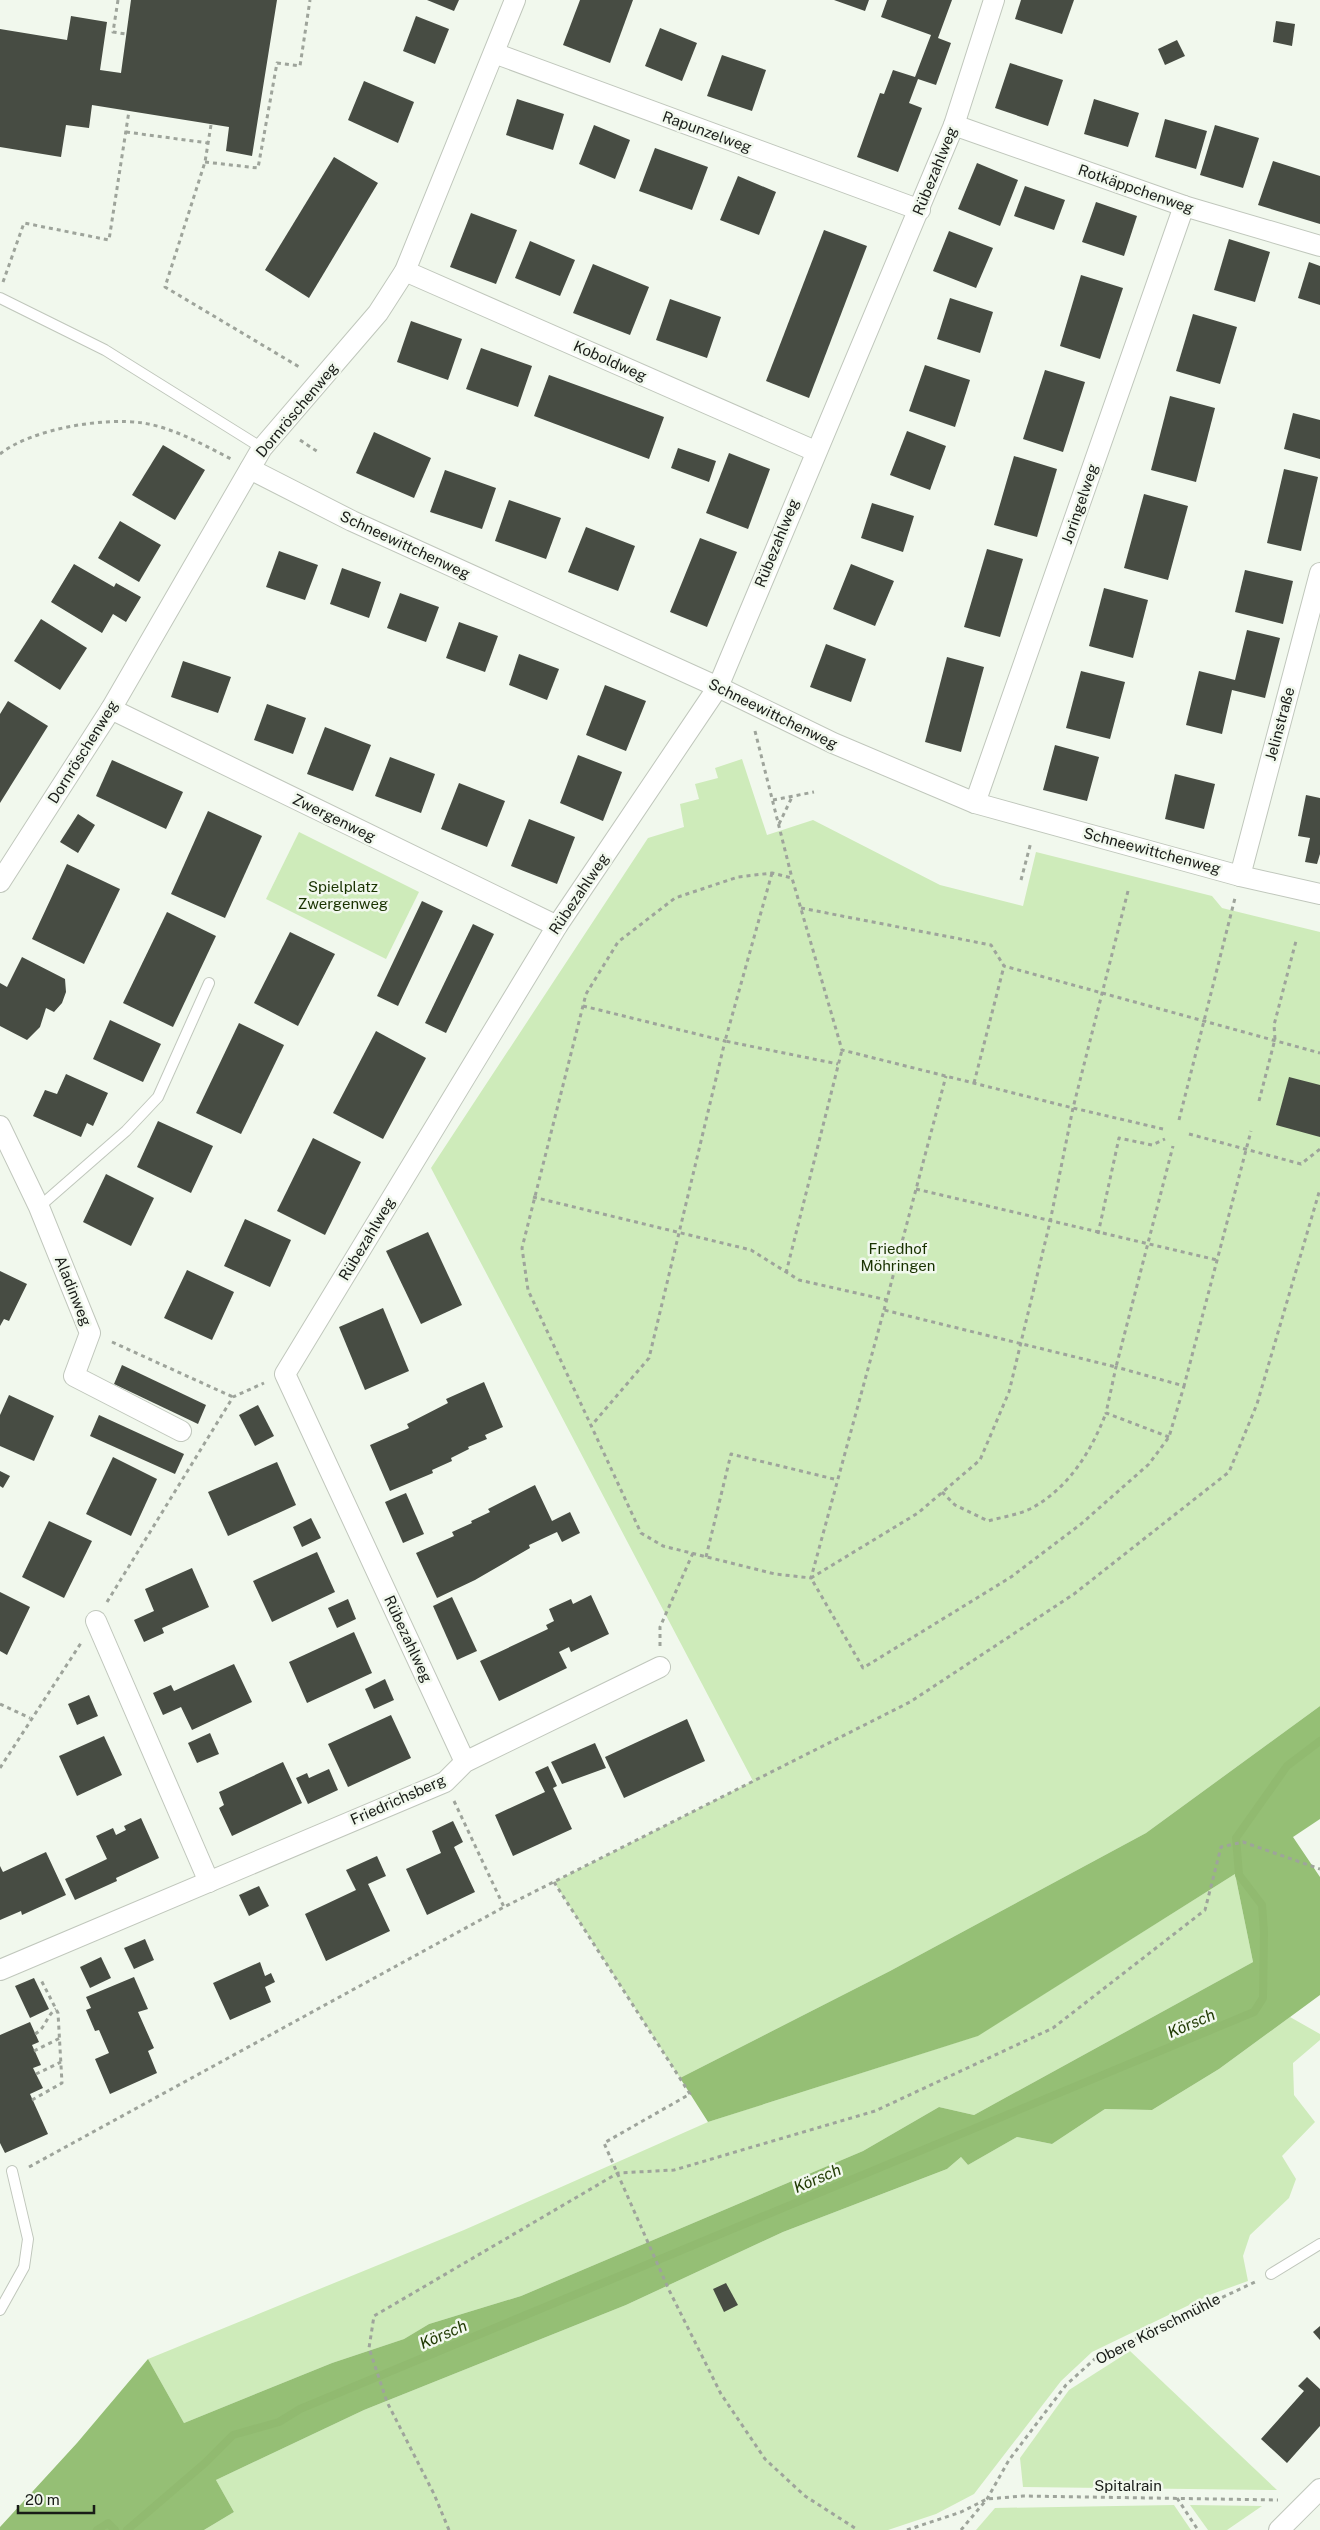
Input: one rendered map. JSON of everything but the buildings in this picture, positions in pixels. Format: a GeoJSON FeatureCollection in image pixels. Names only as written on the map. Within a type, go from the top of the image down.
{"type":"FeatureCollection","features":[{"type":"Feature","properties":{"kind":"street","name":"Dornröschenweg"},"geometry":{"type":"LineString","coordinates":[[0,882],[111,709],[262,448],[378,313],[405,271],[515,0]]}},
{"type":"Feature","properties":{"kind":"street","name":"Rübezahlweg"},"geometry":{"type":"LineString","coordinates":[[465,1762],[285,1374],[557,926],[718,687],[815,451],[920,210],[954,125],[994,0]]}},
{"type":"Feature","properties":{"kind":"street","name":"Rapunzelweg"},"geometry":{"type":"LineString","coordinates":[[494,53],[920,210]]}},
{"type":"Feature","properties":{"kind":"street","name":"Rotkäppchenweg"},"geometry":{"type":"LineString","coordinates":[[954,125],[1184,206],[1320,246]]}},
{"type":"Feature","properties":{"kind":"street","name":"Joringelweg"},"geometry":{"type":"LineString","coordinates":[[975,803],[1184,206]]}},
{"type":"Feature","properties":{"kind":"street","name":"Koboldweg"},"geometry":{"type":"LineString","coordinates":[[405,271],[815,451]]}},
{"type":"Feature","properties":{"kind":"street","name":"Schneewittchenweg"},"geometry":{"type":"LineString","coordinates":[[250,469],[352,521],[718,687],[833,743],[975,803],[1240,876],[1320,894]]}},
{"type":"Feature","properties":{"kind":"street","name":"Jelinstraße"},"geometry":{"type":"LineString","coordinates":[[1240,876],[1320,573]]}},
{"type":"Feature","properties":{"kind":"street","name":"Zwergenweg"},"geometry":{"type":"LineString","coordinates":[[111,709],[557,926]]}},
{"type":"Feature","properties":{"kind":"street","name":"Aladinweg"},"geometry":{"type":"LineString","coordinates":[[0,1126],[39,1207],[90,1333],[74,1376],[181,1431]]}},
{"type":"Feature","properties":{"kind":"street"},"geometry":{"type":"LineString","coordinates":[[96,1621],[209,1882]]}},
{"type":"Feature","properties":{"kind":"street","name":"Friedrichsberg"},"geometry":{"type":"LineString","coordinates":[[0,1970],[445,1782],[465,1762],[660,1667]]}},
{"type":"Feature","properties":{"kind":"street"},"geometry":{"type":"LineString","coordinates":[[1279,2530],[1315,2495]]}},
{"type":"Feature","properties":{"kind":"lane"},"geometry":{"type":"LineString","coordinates":[[0,298],[106,350],[262,448]]}},
{"type":"Feature","properties":{"kind":"lane"},"geometry":{"type":"LineString","coordinates":[[39,1207],[126,1131],[158,1097],[209,983]]}},
{"type":"Feature","properties":{"kind":"lane"},"geometry":{"type":"LineString","coordinates":[[0,2310],[24,2267],[28,2239],[12,2172]]}},
{"type":"Feature","properties":{"kind":"lane"},"geometry":{"type":"LineString","coordinates":[[1271,2274],[1320,2244]]}},
{"type":"Feature","properties":{"kind":"path"},"geometry":{"type":"LineString","coordinates":[[118,0],[113,32],[126,34]]}},
{"type":"Feature","properties":{"kind":"path"},"geometry":{"type":"LineString","coordinates":[[205,162],[258,168],[277,63],[300,66],[310,0]]}},
{"type":"Feature","properties":{"kind":"path"},"geometry":{"type":"LineString","coordinates":[[2,285],[24,223],[109,240],[129,111]]}},
{"type":"Feature","properties":{"kind":"path"},"geometry":{"type":"LineString","coordinates":[[211,124],[205,162],[165,287],[320,380]]}},
{"type":"Feature","properties":{"kind":"path"},"geometry":{"type":"LineString","coordinates":[[126,132],[208,143]]}},
{"type":"Feature","properties":{"kind":"path"},"geometry":{"type":"LineString","coordinates":[[0,454],[12,445],[31,436],[57,430],[114,422],[143,423],[168,429],[250,469]]}},
{"type":"Feature","properties":{"kind":"path"},"geometry":{"type":"LineString","coordinates":[[747,701],[792,878],[842,1050],[786,1273]]}},
{"type":"Feature","properties":{"kind":"path"},"geometry":{"type":"LineString","coordinates":[[773,800],[814,792]]}},
{"type":"Feature","properties":{"kind":"path"},"geometry":{"type":"LineString","coordinates":[[779,824],[792,796]]}},
{"type":"Feature","properties":{"kind":"path"},"geometry":{"type":"LineString","coordinates":[[1021,880],[1038,820]]}},
{"type":"Feature","properties":{"kind":"path"},"geometry":{"type":"LineString","coordinates":[[792,878],[772,873],[738,877],[675,898],[618,942],[586,994],[533,1197],[522,1248],[528,1290],[641,1533],[664,1546],[693,1554],[775,1574],[811,1578],[918,1513],[980,1460],[1009,1392],[1050,1222],[1073,1108],[1104,993],[1128,891]]}},
{"type":"Feature","properties":{"kind":"path"},"geometry":{"type":"LineString","coordinates":[[592,1426],[649,1358],[725,1042],[772,873]]}},
{"type":"Feature","properties":{"kind":"path"},"geometry":{"type":"LineString","coordinates":[[1180,1120],[1240,876]]}},
{"type":"Feature","properties":{"kind":"path"},"geometry":{"type":"LineString","coordinates":[[801,908],[991,945],[1004,966],[1320,1052]]}},
{"type":"Feature","properties":{"kind":"path"},"geometry":{"type":"LineString","coordinates":[[1259,1101],[1275,1040],[1274,1025],[1296,941]]}},
{"type":"Feature","properties":{"kind":"path"},"geometry":{"type":"LineString","coordinates":[[974,1083],[1004,966]]}},
{"type":"Feature","properties":{"kind":"path"},"geometry":{"type":"LineString","coordinates":[[583,1006],[725,1042],[838,1064]]}},
{"type":"Feature","properties":{"kind":"path"},"geometry":{"type":"LineString","coordinates":[[842,1050],[1163,1129]]}},
{"type":"Feature","properties":{"kind":"path"},"geometry":{"type":"LineString","coordinates":[[946,1076],[811,1578],[863,1668],[1012,1577],[1081,1524],[1142,1470],[1169,1437],[1251,1131]]}},
{"type":"Feature","properties":{"kind":"path"},"geometry":{"type":"LineString","coordinates":[[1189,1134],[1301,1164],[1320,1149]]}},
{"type":"Feature","properties":{"kind":"path"},"geometry":{"type":"LineString","coordinates":[[1098,1234],[1119,1138],[1152,1145],[1165,1139]]}},
{"type":"Feature","properties":{"kind":"path"},"geometry":{"type":"LineString","coordinates":[[942,1492],[955,1505],[988,1521],[1029,1509],[1062,1486],[1094,1444],[1106,1413],[1173,1146]]}},
{"type":"Feature","properties":{"kind":"path"},"geometry":{"type":"LineString","coordinates":[[916,1189],[1098,1234],[1217,1260]]}},
{"type":"Feature","properties":{"kind":"path"},"geometry":{"type":"LineString","coordinates":[[12,2172],[30,2166],[504,1907],[910,1702],[1074,1594],[1229,1472],[1258,1404],[1320,1190]]}},
{"type":"Feature","properties":{"kind":"path"},"geometry":{"type":"LineString","coordinates":[[533,1197],[751,1250],[799,1280],[887,1300]]}},
{"type":"Feature","properties":{"kind":"path"},"geometry":{"type":"LineString","coordinates":[[884,1310],[1116,1367],[1184,1386]]}},
{"type":"Feature","properties":{"kind":"path"},"geometry":{"type":"LineString","coordinates":[[90,1333],[233,1397]]}},
{"type":"Feature","properties":{"kind":"path"},"geometry":{"type":"LineString","coordinates":[[0,1768],[30,1718],[96,1621],[233,1397],[285,1374]]}},
{"type":"Feature","properties":{"kind":"path"},"geometry":{"type":"LineString","coordinates":[[1106,1413],[1169,1437]]}},
{"type":"Feature","properties":{"kind":"path"},"geometry":{"type":"LineString","coordinates":[[706,1557],[731,1454],[838,1480]]}},
{"type":"Feature","properties":{"kind":"path"},"geometry":{"type":"LineString","coordinates":[[660,1667],[660,1627],[693,1554]]}},
{"type":"Feature","properties":{"kind":"path"},"geometry":{"type":"LineString","coordinates":[[0,1704],[30,1718]]}},
{"type":"Feature","properties":{"kind":"path"},"geometry":{"type":"LineString","coordinates":[[445,1782],[504,1907]]}},
{"type":"Feature","properties":{"kind":"path"},"geometry":{"type":"LineString","coordinates":[[449,2530],[434,2494],[387,2402],[369,2348],[374,2316],[618,2173],[674,2170],[875,2111],[1053,2028],[1205,1910],[1221,1847],[1243,1842],[1320,1870]]}},
{"type":"Feature","properties":{"kind":"path"},"geometry":{"type":"LineString","coordinates":[[554,1882],[690,2094],[604,2143],[669,2290],[721,2394],[766,2459],[805,2496],[858,2530]]}},
{"type":"Feature","properties":{"kind":"path"},"geometry":{"type":"LineString","coordinates":[[32,2100],[62,2083],[60,2038],[56,2009],[40,1977]]}},
{"type":"Feature","properties":{"kind":"path"},"geometry":{"type":"LineString","coordinates":[[35,2034],[41,2031],[48,2015],[56,2009]]}},
{"type":"Feature","properties":{"kind":"path"},"geometry":{"type":"LineString","coordinates":[[34,2051],[60,2038]]}},
{"type":"Feature","properties":{"kind":"path"},"geometry":{"type":"LineString","coordinates":[[36,2074],[61,2062]]}},
{"type":"Feature","properties":{"kind":"path","name":"Obere Körschmühle"},"geometry":{"type":"LineString","coordinates":[[987,2499],[1009,2460],[1066,2385],[1098,2356],[1271,2274]]}},
{"type":"Feature","properties":{"kind":"path","name":"Spitalrain"},"geometry":{"type":"LineString","coordinates":[[987,2499],[1023,2496],[1177,2497],[1315,2495]]}},
{"type":"Feature","properties":{"kind":"path"},"geometry":{"type":"LineString","coordinates":[[1177,2497],[1198,2530]]}},
{"type":"Feature","properties":{"kind":"path"},"geometry":{"type":"LineString","coordinates":[[907,2530],[962,2512],[987,2499]]}},
{"type":"Feature","properties":{"kind":"path"},"geometry":{"type":"LineString","coordinates":[[961,2530],[987,2499]]}},
{"type":"Feature","properties":{"kind":"green space","name":"Friedhof Möhringen"},"geometry":{"type":"Polygon","coordinates":[[[742,759],[767,835],[813,820],[940,885],[1023,906],[1036,852],[1212,896],[1222,908],[1320,932],[1320,1706],[1146,1833],[890,1971],[680,2078],[554,1882],[753,1781],[431,1168],[648,838],[684,827],[680,804],[699,799],[695,784],[718,778],[715,768],[742,759]]]}},
{"type":"Feature","properties":{"kind":"green space","name":"Spielplatz Zwergenweg"},"geometry":{"type":"Polygon","coordinates":[[[299,832],[419,892],[386,959],[266,899],[299,832]]]}},
{"type":"Feature","properties":{"kind":"green space"},"geometry":{"type":"Polygon","coordinates":[[[1320,1706],[1320,1819],[1293,1837],[1320,1877],[1320,1995],[1219,2069],[1152,2110],[1105,2109],[1052,2144],[1017,2137],[968,2165],[961,2157],[947,2169],[783,2232],[626,2305],[364,2410],[216,2480],[234,2512],[204,2530],[0,2530],[0,2527],[77,2443],[148,2359],[184,2423],[332,2363],[404,2339],[429,2324],[521,2296],[863,2151],[939,2107],[974,2115],[1253,1962],[1235,1874],[978,2036],[708,2122],[680,2078],[890,1971],[1146,1833],[1320,1706]]]}},
{"type":"Feature","properties":{"kind":"green space"},"geometry":{"type":"Polygon","coordinates":[[[1235,1874],[1253,1962],[974,2115],[939,2107],[863,2151],[521,2296],[429,2324],[404,2339],[332,2363],[184,2423],[148,2359],[464,2230],[708,2122],[977,2036],[1235,1874]]]}},
{"type":"Feature","properties":{"kind":"green space"},"geometry":{"type":"Polygon","coordinates":[[[1290,2017],[1320,2034],[1320,2040],[1293,2063],[1294,2095],[1315,2122],[1282,2156],[1296,2179],[1289,2198],[1250,2235],[1243,2256],[1248,2281],[1212,2294],[1092,2352],[1061,2381],[974,2494],[936,2514],[888,2530],[204,2530],[234,2512],[216,2480],[364,2410],[626,2305],[783,2232],[947,2169],[961,2157],[968,2165],[1017,2137],[1052,2144],[1105,2109],[1152,2110],[1219,2069],[1290,2017]]]}},
{"type":"Feature","properties":{"kind":"green space"},"geometry":{"type":"Polygon","coordinates":[[[1130,2351],[1277,2490],[1023,2487],[1020,2458],[1069,2390],[1130,2351]]]}},
{"type":"Feature","properties":{"kind":"green space"},"geometry":{"type":"Polygon","coordinates":[[[1174,2505],[1191,2530],[976,2530],[995,2508],[1174,2505]]]}},
{"type":"Feature","properties":{"kind":"green space"},"geometry":{"type":"Polygon","coordinates":[[[1190,2505],[1262,2506],[1227,2530],[1208,2530],[1190,2505]]]}},
{"type":"Feature","properties":{"kind":"waterway","name":"Körsch"},"geometry":{"type":"LineString","coordinates":[[127,2530],[205,2463],[233,2435],[279,2422],[300,2409],[1254,2012],[1263,1998],[1264,1932],[1262,1905],[1239,1875],[1236,1838],[1287,1766],[1320,1741]]}},
{"type":"Feature","properties":{"kind":"waterway","name":"Körsch"},"geometry":{"type":"LineString","coordinates":[[97,2530],[108,2523],[115,2530]]}}]}
